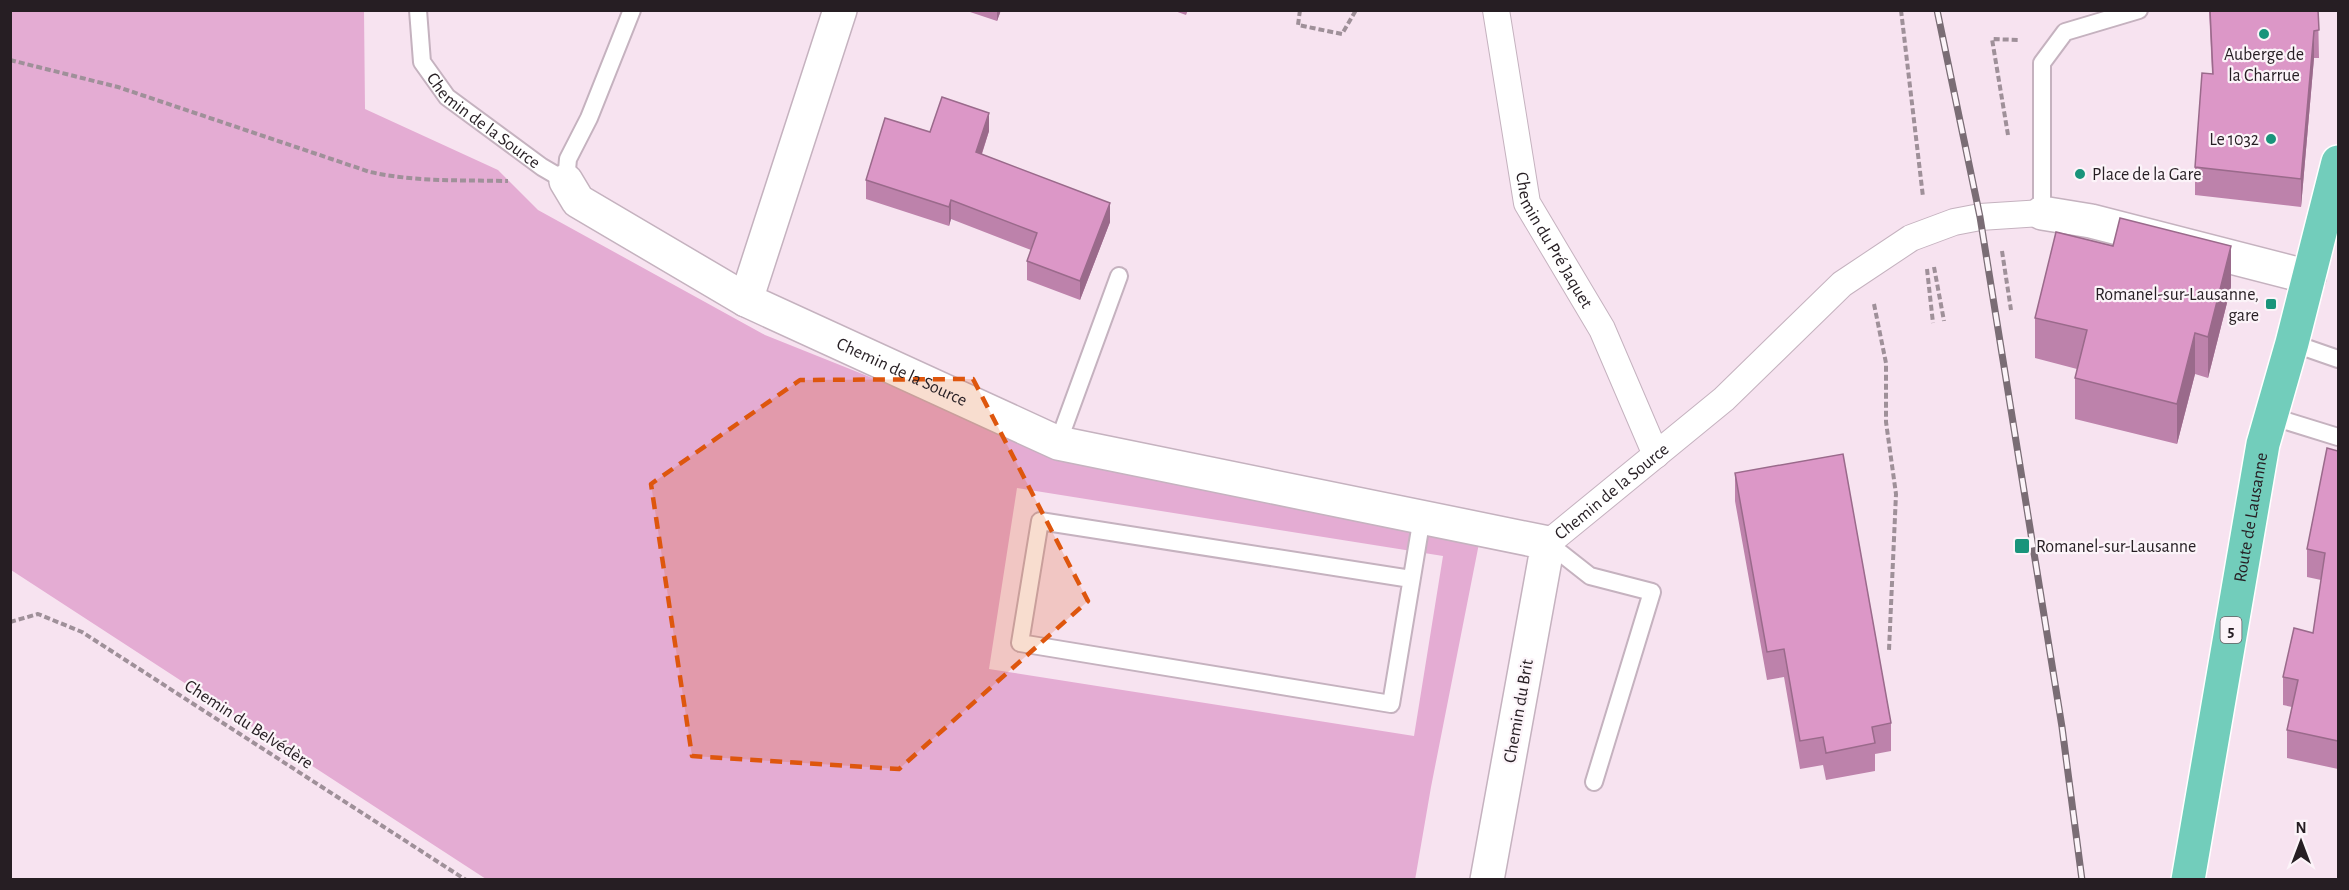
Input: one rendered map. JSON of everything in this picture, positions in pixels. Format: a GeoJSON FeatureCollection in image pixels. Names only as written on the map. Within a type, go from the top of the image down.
{"type":"FeatureCollection","features":[{"type":"Feature","properties":{"kind":"main road","name":"Route de Lausanne"},"geometry":{"type":"LineString","coordinates":[[2188,879],[2263,444],[2292,343],[2338,162]]}},
{"type":"Feature","properties":{"kind":"street"},"geometry":{"type":"LineString","coordinates":[[746,300],[840,10]]}},
{"type":"Feature","properties":{"kind":"street","name":"Chemin du Pré Jaquet"},"geometry":{"type":"LineString","coordinates":[[1496,10],[1527,202],[1602,329],[1656,454]]}},
{"type":"Feature","properties":{"kind":"street","name":"Chemin de la Source"},"geometry":{"type":"LineString","coordinates":[[566,181],[578,201],[746,300],[1058,443],[1548,543],[1724,399],[1842,284],[1911,238],[1954,222],[1997,216]]}},
{"type":"Feature","properties":{"kind":"street"},"geometry":{"type":"LineString","coordinates":[[1997,216],[2042,213],[2091,220],[2309,276]]}},
{"type":"Feature","properties":{"kind":"street","name":"Chemin du Brit"},"geometry":{"type":"LineString","coordinates":[[1487,879],[1548,543]]}},
{"type":"Feature","properties":{"kind":"lane","name":"Chemin de la Source"},"geometry":{"type":"LineString","coordinates":[[418,10],[422,62],[447,97],[542,167],[566,181],[568,159],[589,118],[632,10]]}},
{"type":"Feature","properties":{"kind":"lane"},"geometry":{"type":"LineString","coordinates":[[2042,213],[2042,63],[2065,32],[2139,10]]}},
{"type":"Feature","properties":{"kind":"lane"},"geometry":{"type":"LineString","coordinates":[[1058,443],[1119,276]]}},
{"type":"Feature","properties":{"kind":"lane"},"geometry":{"type":"LineString","coordinates":[[2292,343],[2338,359]]}},
{"type":"Feature","properties":{"kind":"lane"},"geometry":{"type":"LineString","coordinates":[[2270,417],[2338,437]]}},
{"type":"Feature","properties":{"kind":"lane"},"geometry":{"type":"LineString","coordinates":[[1411,579],[1040,521],[1020,643],[1391,704],[1422,517]]}},
{"type":"Feature","properties":{"kind":"lane"},"geometry":{"type":"LineString","coordinates":[[1548,543],[1590,576],[1652,592],[1594,782]]}},
{"type":"Feature","properties":{"kind":"path"},"geometry":{"type":"LineString","coordinates":[[1300,10],[1298,25],[1342,34],[1356,10]]}},
{"type":"Feature","properties":{"kind":"path"},"geometry":{"type":"LineString","coordinates":[[1901,10],[1927,231],[1944,321]]}},
{"type":"Feature","properties":{"kind":"path"},"geometry":{"type":"LineString","coordinates":[[10,60],[118,87],[370,172],[426,180],[566,181]]}},
{"type":"Feature","properties":{"kind":"path"},"geometry":{"type":"LineString","coordinates":[[1997,216],[2011,310]]}},
{"type":"Feature","properties":{"kind":"path"},"geometry":{"type":"LineString","coordinates":[[1926,262],[1933,323]]}},
{"type":"Feature","properties":{"kind":"path"},"geometry":{"type":"LineString","coordinates":[[1866,268],[1886,363],[1886,422],[1896,494],[1889,650]]}},
{"type":"Feature","properties":{"kind":"path","name":"Chemin du Belvédère"},"geometry":{"type":"LineString","coordinates":[[10,622],[38,614],[82,632],[466,879]]}},
{"type":"Feature","properties":{"kind":"highlighted area"},"geometry":{"type":"Polygon","coordinates":[[[973,379],[1088,601],[899,769],[692,756],[651,484],[800,380],[973,379]]]}},
{"type":"Feature","properties":{"kind":"shaded area"},"geometry":{"type":"Polygon","coordinates":[[[11,10],[364,11],[365,109],[498,170],[538,210],[765,335],[1100,469],[1484,518],[1415,880],[486,879],[11,570],[11,10]],[[1017,488],[989,669],[1414,736],[1443,556],[1017,488]]]}},
{"type":"Feature","properties":{"kind":"building"},"geometry":{"type":"Polygon","coordinates":[[[2210,10],[2318,10],[2319,30],[2314,31],[2301,179],[2195,167],[2202,73],[2213,74],[2210,10]]]}},
{"type":"Feature","properties":{"kind":"building"},"geometry":{"type":"Polygon","coordinates":[[[942,97],[989,113],[976,152],[1110,203],[1080,281],[1027,261],[1037,233],[951,200],[949,207],[866,180],[885,118],[930,132],[942,97]]]}},
{"type":"Feature","properties":{"kind":"building"},"geometry":{"type":"Polygon","coordinates":[[[2120,218],[2231,246],[2208,337],[2195,333],[2177,404],[2075,378],[2087,330],[2035,318],[2056,232],[2113,246],[2120,218]]]}},
{"type":"Feature","properties":{"kind":"building"},"geometry":{"type":"Polygon","coordinates":[[[2327,448],[2338,451],[2338,741],[2287,730],[2298,680],[2283,677],[2294,628],[2313,633],[2325,553],[2307,549],[2327,448]]]}},
{"type":"Feature","properties":{"kind":"building"},"geometry":{"type":"Polygon","coordinates":[[[1843,454],[1891,723],[1872,727],[1875,743],[1826,753],[1823,737],[1800,741],[1784,649],[1767,652],[1735,473],[1843,454]]]}},
{"type":"Feature","properties":{"kind":"railway"},"geometry":{"type":"LineString","coordinates":[[1937,10],[1980,217],[2062,727],[2082,880]]}},
{"type":"Feature","properties":{"kind":"place","name":"Auberge de la Charrue"},"geometry":{"type":"Point","coordinates":[2264,34]}},
{"type":"Feature","properties":{"kind":"place","name":"Le 1032"},"geometry":{"type":"Point","coordinates":[2271,139]}},
{"type":"Feature","properties":{"kind":"place","name":"Place de la Gare"},"geometry":{"type":"Point","coordinates":[2080,174]}},
{"type":"Feature","properties":{"kind":"place","name":"Romanel-sur-Lausanne, gare"},"geometry":{"type":"Point","coordinates":[2271,304]}},
{"type":"Feature","properties":{"kind":"place","name":"Romanel-sur-Lausanne"},"geometry":{"type":"Point","coordinates":[2022,546]}}]}
